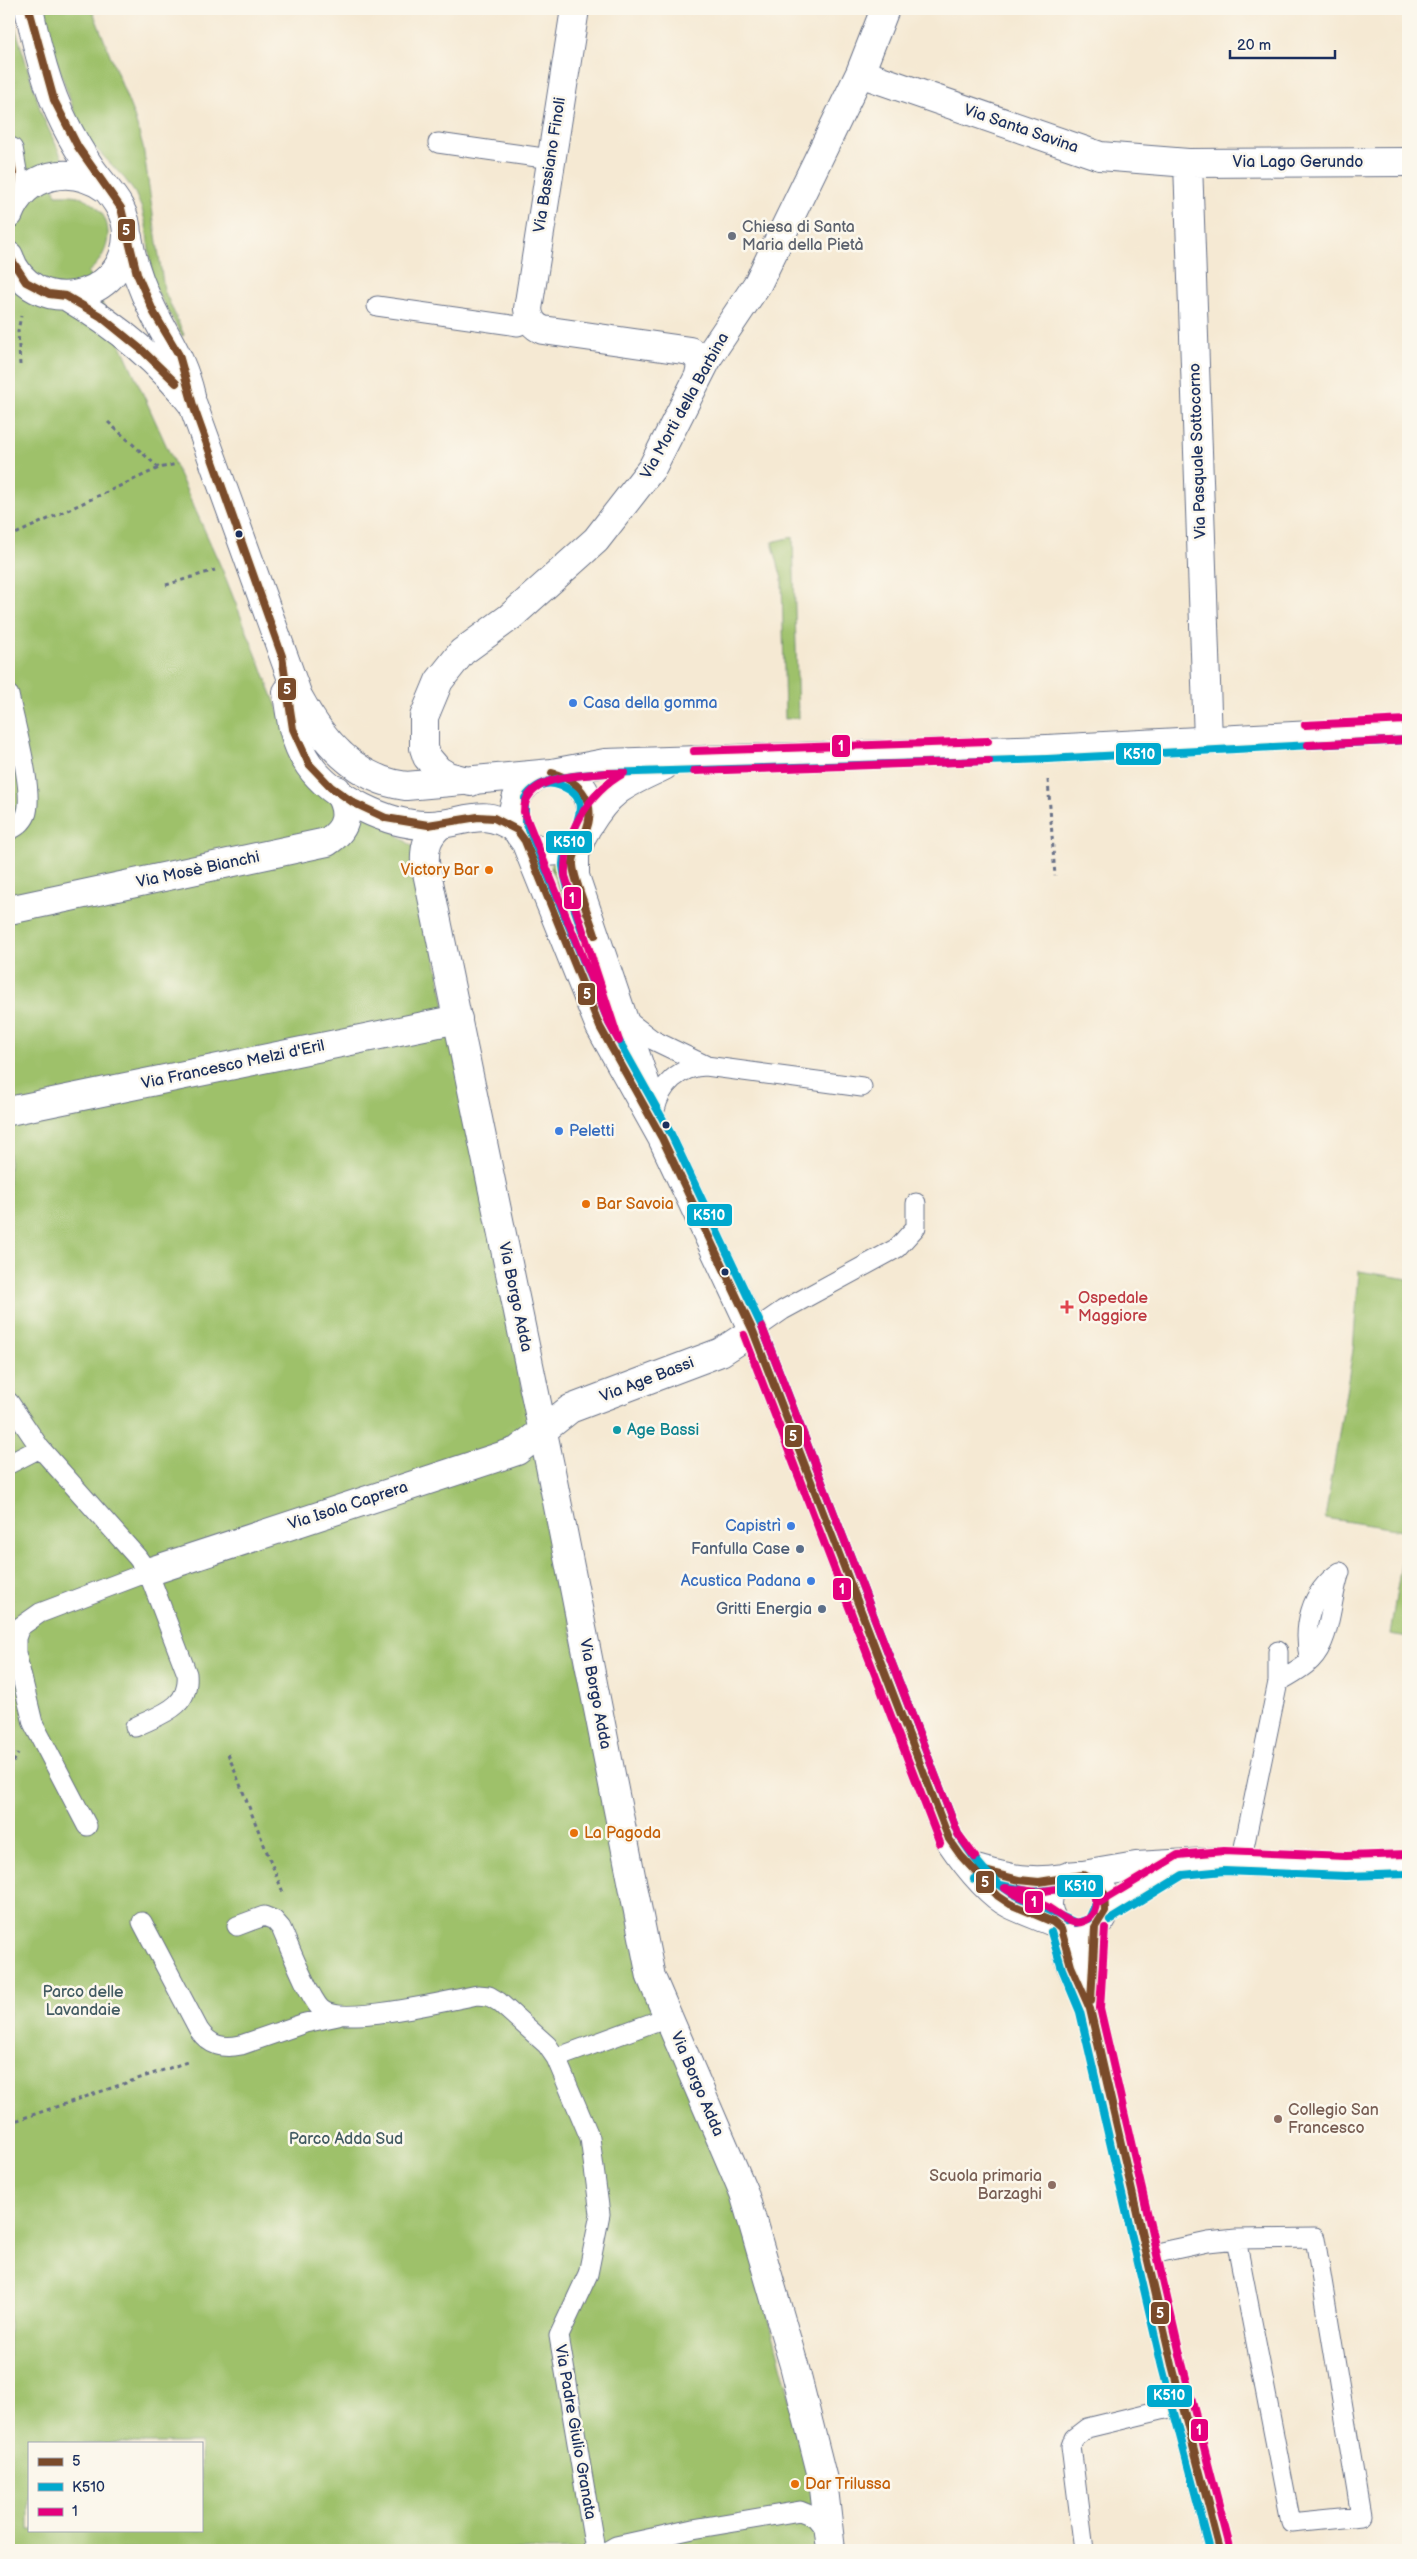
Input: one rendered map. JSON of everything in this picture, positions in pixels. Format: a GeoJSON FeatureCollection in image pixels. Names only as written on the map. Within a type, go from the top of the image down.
{"type":"FeatureCollection","features":[{"type":"Feature","properties":{"kind":"street"},"geometry":{"type":"LineString","coordinates":[[29,9],[54,100],[78,147],[121,208],[137,274],[154,313],[179,355],[193,405],[298,696],[312,724],[329,744],[363,770],[384,782],[406,786],[471,782],[545,774],[605,763],[1046,749],[1408,730]]}},
{"type":"Feature","properties":{"kind":"street","name":"Via Bassiano Finoli"},"geometry":{"type":"LineString","coordinates":[[531,321],[528,309],[574,9]]}},
{"type":"Feature","properties":{"kind":"street","name":"Via Morti della Barbina"},"geometry":{"type":"LineString","coordinates":[[471,782],[454,778],[438,770],[427,757],[424,748],[424,717],[439,681],[462,652],[510,618],[607,528],[652,468],[699,375],[758,283],[860,73],[885,9]]}},
{"type":"Feature","properties":{"kind":"street","name":"Via Santa Savina"},"geometry":{"type":"LineString","coordinates":[[860,73],[1100,156],[1188,163]]}},
{"type":"Feature","properties":{"kind":"street"},"geometry":{"type":"LineString","coordinates":[[9,151],[13,174],[9,213]]}},
{"type":"Feature","properties":{"kind":"street","name":"Via Lago Gerundo"},"geometry":{"type":"LineString","coordinates":[[1188,163],[1408,162]]}},
{"type":"Feature","properties":{"kind":"street","name":"Via Pasquale Sottocorno"},"geometry":{"type":"LineString","coordinates":[[1188,163],[1208,740]]}},
{"type":"Feature","properties":{"kind":"street"},"geometry":{"type":"LineString","coordinates":[[9,213],[24,191],[45,177],[70,174],[83,176],[106,188]]}},
{"type":"Feature","properties":{"kind":"street"},"geometry":{"type":"LineString","coordinates":[[9,256],[18,272],[37,289],[49,294],[66,296],[87,293],[109,279],[123,258],[127,233]]}},
{"type":"Feature","properties":{"kind":"street"},"geometry":{"type":"LineString","coordinates":[[66,296],[100,316],[143,351],[177,384],[193,405]]}},
{"type":"Feature","properties":{"kind":"street"},"geometry":{"type":"LineString","coordinates":[[531,321],[543,330],[690,351],[697,356],[701,363],[699,375]]}},
{"type":"Feature","properties":{"kind":"street"},"geometry":{"type":"LineString","coordinates":[[282,656],[289,710],[301,751],[317,774],[369,811],[386,818],[414,824],[441,824],[478,817],[494,818],[521,836],[537,848],[549,851],[567,848],[585,832],[590,808],[584,791],[570,778],[545,774],[527,781],[518,792],[513,804],[513,818],[521,836],[600,1027],[662,1138],[753,1331],[949,1839],[998,1896],[1010,1904],[1078,1933],[1180,1865]]}},
{"type":"Feature","properties":{"kind":"street"},"geometry":{"type":"LineString","coordinates":[[662,1138],[655,1110],[575,876],[575,854],[585,832],[604,802],[621,786],[672,762]]}},
{"type":"Feature","properties":{"kind":"street","name":"Via Mosè Bianchi"},"geometry":{"type":"LineString","coordinates":[[9,910],[327,842],[341,832],[347,817],[344,801],[337,790]]}},
{"type":"Feature","properties":{"kind":"street","name":"Via Borgo Adda"},"geometry":{"type":"LineString","coordinates":[[441,824],[428,838],[425,863],[543,1430],[651,1977],[744,2193],[799,2384],[823,2480],[830,2542]]}},
{"type":"Feature","properties":{"kind":"street","name":"Via Francesco Melzi d'Eril"},"geometry":{"type":"LineString","coordinates":[[9,1111],[458,1019]]}},
{"type":"Feature","properties":{"kind":"street","name":"Via Age Bassi"},"geometry":{"type":"LineString","coordinates":[[543,1430],[570,1409],[721,1352],[753,1331]]}},
{"type":"Feature","properties":{"kind":"street","name":"Via Isola Caprera"},"geometry":{"type":"LineString","coordinates":[[148,1572],[517,1451],[543,1430]]}},
{"type":"Feature","properties":{"kind":"street"},"geometry":{"type":"LineString","coordinates":[[972,1868],[1019,1880],[1039,1882],[1136,1866],[1210,1862],[1346,1866],[1408,1864]]}},
{"type":"Feature","properties":{"kind":"street"},"geometry":{"type":"LineString","coordinates":[[1073,1877],[1100,1885],[1104,1893],[1090,2009]]}},
{"type":"Feature","properties":{"kind":"street"},"geometry":{"type":"LineString","coordinates":[[1073,1877],[1050,1893],[1047,1903],[1090,2009],[1182,2404],[1220,2550]]}},
{"type":"Feature","properties":{"kind":"lane"},"geometry":{"type":"LineString","coordinates":[[438,143],[552,159]]}},
{"type":"Feature","properties":{"kind":"lane"},"geometry":{"type":"LineString","coordinates":[[9,286],[37,289]]}},
{"type":"Feature","properties":{"kind":"lane"},"geometry":{"type":"LineString","coordinates":[[377,306],[518,326],[531,321]]}},
{"type":"Feature","properties":{"kind":"lane"},"geometry":{"type":"LineString","coordinates":[[9,696],[21,749],[28,801],[26,814],[22,822],[9,830]]}},
{"type":"Feature","properties":{"kind":"lane"},"geometry":{"type":"LineString","coordinates":[[623,1018],[659,1044],[706,1066]]}},
{"type":"Feature","properties":{"kind":"lane"},"geometry":{"type":"LineString","coordinates":[[655,1110],[658,1097],[678,1073],[692,1066],[706,1066],[862,1087]]}},
{"type":"Feature","properties":{"kind":"lane"},"geometry":{"type":"LineString","coordinates":[[753,1331],[783,1310],[897,1248],[916,1227],[916,1203]]}},
{"type":"Feature","properties":{"kind":"lane"},"geometry":{"type":"LineString","coordinates":[[9,1402],[40,1448],[137,1557],[148,1572],[187,1674],[188,1688],[182,1700],[172,1708],[135,1727]]}},
{"type":"Feature","properties":{"kind":"lane"},"geometry":{"type":"LineString","coordinates":[[9,1464],[40,1448]]}},
{"type":"Feature","properties":{"kind":"lane"},"geometry":{"type":"LineString","coordinates":[[9,1624],[148,1572]]}},
{"type":"Feature","properties":{"kind":"lane"},"geometry":{"type":"LineString","coordinates":[[40,1613],[20,1627],[16,1638],[16,1653],[27,1704],[44,1748],[87,1826]]}},
{"type":"Feature","properties":{"kind":"lane"},"geometry":{"type":"LineString","coordinates":[[1241,1862],[1278,1682],[1278,1651]]}},
{"type":"Feature","properties":{"kind":"lane"},"geometry":{"type":"LineString","coordinates":[[1278,1682],[1310,1662]]}},
{"type":"Feature","properties":{"kind":"lane"},"geometry":{"type":"LineString","coordinates":[[238,1926],[264,1916],[274,1920],[281,1928],[320,2008],[328,2014],[338,2016]]}},
{"type":"Feature","properties":{"kind":"lane"},"geometry":{"type":"LineString","coordinates":[[142,1922],[199,2030],[213,2044],[231,2047],[241,2045],[305,2023],[338,2016]]}},
{"type":"Feature","properties":{"kind":"lane","name":"Via Padre Giulio Granata"},"geometry":{"type":"LineString","coordinates":[[338,2016],[388,2012],[478,1994],[489,1996],[499,2002],[535,2034],[556,2058],[590,2138],[600,2214],[588,2274],[559,2336],[595,2550]]}},
{"type":"Feature","properties":{"kind":"lane"},"geometry":{"type":"LineString","coordinates":[[556,2058],[668,2017]]}},
{"type":"Feature","properties":{"kind":"lane"},"geometry":{"type":"LineString","coordinates":[[1148,2255],[1208,2242],[1236,2239],[1315,2238],[1361,2516],[1291,2523],[1236,2239]]}},
{"type":"Feature","properties":{"kind":"lane"},"geometry":{"type":"LineString","coordinates":[[1084,2550],[1070,2454],[1074,2438],[1087,2428],[1182,2404]]}},
{"type":"Feature","properties":{"kind":"lane"},"geometry":{"type":"LineString","coordinates":[[609,2550],[616,2546],[693,2529],[800,2511],[815,2517],[830,2542]]}},
{"type":"Feature","properties":{"kind":"path"},"geometry":{"type":"LineString","coordinates":[[20,365],[18,331],[23,311]]}},
{"type":"Feature","properties":{"kind":"path"},"geometry":{"type":"LineString","coordinates":[[108,422],[158,468]]}},
{"type":"Feature","properties":{"kind":"path"},"geometry":{"type":"LineString","coordinates":[[9,537],[158,468],[176,464]]}},
{"type":"Feature","properties":{"kind":"path"},"geometry":{"type":"LineString","coordinates":[[166,585],[215,570]]}},
{"type":"Feature","properties":{"kind":"path"},"geometry":{"type":"LineString","coordinates":[[1050,807],[1055,876]]}},
{"type":"Feature","properties":{"kind":"path"},"geometry":{"type":"LineString","coordinates":[[9,1769],[20,1752]]}},
{"type":"Feature","properties":{"kind":"path"},"geometry":{"type":"LineString","coordinates":[[228,1754],[284,1894],[284,1905],[274,1920]]}},
{"type":"Feature","properties":{"kind":"path"},"geometry":{"type":"LineString","coordinates":[[9,2123],[196,2059],[204,2055],[213,2044]]}},
{"type":"Feature","properties":{"kind":"green space"},"geometry":{"type":"Polygon","coordinates":[[[43,9],[92,9],[134,116],[143,146],[164,290],[184,335],[182,336],[153,284],[146,225],[142,209],[135,193],[125,179],[90,142],[74,111],[49,40],[43,9]]]}},
{"type":"Feature","properties":{"kind":"green space","name":"Parco Adda Sud"},"geometry":{"type":"Polygon","coordinates":[[[9,15],[13,20],[42,115],[64,163],[45,167],[56,195],[73,195],[83,198],[102,213],[108,233],[107,244],[97,264],[88,272],[222,569],[283,722],[322,774],[413,847],[640,1970],[736,2194],[817,2501],[822,2550],[9,2550],[9,15]]]}},
{"type":"Feature","properties":{"kind":"green space"},"geometry":{"type":"Polygon","coordinates":[[[793,537],[798,718],[785,719],[782,579],[772,542],[793,537]]]}},
{"type":"Feature","properties":{"kind":"green space"},"geometry":{"type":"Polygon","coordinates":[[[558,862],[561,865],[595,958],[587,960],[551,868],[552,863],[558,862]]]}},
{"type":"Feature","properties":{"kind":"green space"},"geometry":{"type":"Polygon","coordinates":[[[1359,1271],[1408,1279],[1408,1531],[1325,1518],[1353,1350],[1359,1271]]]}},
{"type":"Feature","properties":{"kind":"green space"},"geometry":{"type":"Polygon","coordinates":[[[1402,1558],[1408,1559],[1408,1637],[1390,1634],[1402,1558]]]}},
{"type":"Feature","properties":{"kind":"transit line","name":"5"},"geometry":{"type":"LineString","coordinates":[[29,9],[54,100],[78,147],[121,208],[137,274],[154,313],[179,355],[193,405],[282,656],[293,729],[309,764],[331,787],[354,803],[386,818],[428,825],[478,817],[494,818],[517,830],[525,841],[600,1027],[662,1138],[753,1331],[949,1839],[961,1856],[998,1896],[1010,1904],[1053,1922],[1061,1929],[1071,1966],[1090,2009],[1172,2365],[1220,2550]]}},
{"type":"Feature","properties":{"kind":"transit line","name":"5"},"geometry":{"type":"LineString","coordinates":[[9,151],[13,174],[9,214]]}},
{"type":"Feature","properties":{"kind":"transit line","name":"5"},"geometry":{"type":"LineString","coordinates":[[9,256],[26,282],[49,294],[66,296],[100,316],[143,351],[176,383]]}},
{"type":"Feature","properties":{"kind":"transit line","name":"1"},"geometry":{"type":"LineString","coordinates":[[1305,725],[1407,720]]}},
{"type":"Feature","properties":{"kind":"transit line","name":"K510"},"geometry":{"type":"LineString","coordinates":[[1067,1921],[1050,1910],[1009,1892],[1000,1885],[984,1870],[958,1834],[762,1327],[671,1134],[609,1023],[525,820],[525,798],[532,790],[550,781],[574,776],[606,773],[1047,759],[1408,740]]}},
{"type":"Feature","properties":{"kind":"transit line","name":"1"},"geometry":{"type":"LineString","coordinates":[[1308,745],[1408,740]]}},
{"type":"Feature","properties":{"kind":"transit line","name":"1"},"geometry":{"type":"LineString","coordinates":[[694,751],[988,741]]}},
{"type":"Feature","properties":{"kind":"transit line","name":"1"},"geometry":{"type":"LineString","coordinates":[[694,771],[989,761]]}},
{"type":"Feature","properties":{"kind":"transit line","name":"5"},"geometry":{"type":"LineString","coordinates":[[552,773],[579,788],[588,803],[589,822],[575,852],[573,865],[579,890],[595,935]]}},
{"type":"Feature","properties":{"kind":"transit line","name":"1"},"geometry":{"type":"LineString","coordinates":[[606,773],[624,773],[599,792],[580,817],[568,845],[565,876],[619,1041],[609,1023],[524,812],[526,800],[533,791],[543,784],[568,777],[606,773]]}},
{"type":"Feature","properties":{"kind":"transit line","name":"K510"},"geometry":{"type":"LineString","coordinates":[[531,791],[542,784],[555,784],[570,790],[578,799],[580,809],[578,820],[564,856],[563,866],[569,892],[584,937]]}},
{"type":"Feature","properties":{"kind":"transit line","name":"1"},"geometry":{"type":"LineString","coordinates":[[762,1327],[958,1834],[975,1857]]}},
{"type":"Feature","properties":{"kind":"transit line","name":"1"},"geometry":{"type":"LineString","coordinates":[[744,1335],[940,1843]]}},
{"type":"Feature","properties":{"kind":"transit line","name":"1"},"geometry":{"type":"LineString","coordinates":[[1100,1902],[1178,1855],[1224,1851],[1346,1856],[1408,1854]]}},
{"type":"Feature","properties":{"kind":"transit line","name":"5"},"geometry":{"type":"LineString","coordinates":[[978,1869],[1019,1880],[1039,1882],[1083,1875],[1099,1885],[1104,1893],[1105,1911],[1095,1927],[1091,2001]]}},
{"type":"Feature","properties":{"kind":"transit line","name":"K510"},"geometry":{"type":"LineString","coordinates":[[1110,1920],[1183,1875],[1224,1871],[1346,1876],[1408,1874]]}},
{"type":"Feature","properties":{"kind":"transit line","name":"K510"},"geometry":{"type":"LineString","coordinates":[[974,1879],[1032,1892],[1084,1886],[1092,1892],[1096,1903],[1089,1919],[1076,1923],[1030,1902]]}},
{"type":"Feature","properties":{"kind":"transit line","name":"1"},"geometry":{"type":"LineString","coordinates":[[1078,1886],[1090,1889],[1096,1902],[1094,1912],[1088,1919],[1082,1922],[1065,1919],[1045,1906],[1019,1896],[1005,1888],[1037,1892],[1078,1886]]}},
{"type":"Feature","properties":{"kind":"transit line","name":"1"},"geometry":{"type":"LineString","coordinates":[[1105,1928],[1100,2008],[1182,2363],[1230,2547]]}},
{"type":"Feature","properties":{"kind":"transit line","name":"K510"},"geometry":{"type":"LineString","coordinates":[[1051,1932],[1062,1969],[1080,2012],[1162,2367],[1210,2550]]}},
{"type":"Feature","properties":{"kind":"place","name":"Chiesa di Santa Maria della Pietà"},"geometry":{"type":"Point","coordinates":[732,236]}},
{"type":"Feature","properties":{"kind":"place","name":"Casa della gomma"},"geometry":{"type":"Point","coordinates":[573,703]}},
{"type":"Feature","properties":{"kind":"place","name":"Victory Bar"},"geometry":{"type":"Point","coordinates":[489,870]}},
{"type":"Feature","properties":{"kind":"place","name":"Peletti"},"geometry":{"type":"Point","coordinates":[559,1131]}},
{"type":"Feature","properties":{"kind":"place","name":"Bar Savoia"},"geometry":{"type":"Point","coordinates":[586,1204]}},
{"type":"Feature","properties":{"kind":"place","name":"Ospedale Maggiore"},"geometry":{"type":"Point","coordinates":[1067,1307]}},
{"type":"Feature","properties":{"kind":"place","name":"Age Bassi"},"geometry":{"type":"Point","coordinates":[617,1430]}},
{"type":"Feature","properties":{"kind":"place","name":"Capistrì"},"geometry":{"type":"Point","coordinates":[791,1526]}},
{"type":"Feature","properties":{"kind":"place","name":"Fanfulla Case"},"geometry":{"type":"Point","coordinates":[800,1549]}},
{"type":"Feature","properties":{"kind":"place","name":"Acustica Padana"},"geometry":{"type":"Point","coordinates":[811,1581]}},
{"type":"Feature","properties":{"kind":"place","name":"Gritti Energia"},"geometry":{"type":"Point","coordinates":[822,1609]}},
{"type":"Feature","properties":{"kind":"place","name":"La Pagoda"},"geometry":{"type":"Point","coordinates":[574,1833]}},
{"type":"Feature","properties":{"kind":"place","name":"Collegio San Francesco"},"geometry":{"type":"Point","coordinates":[1278,2119]}},
{"type":"Feature","properties":{"kind":"place","name":"Scuola primaria Barzaghi"},"geometry":{"type":"Point","coordinates":[1052,2185]}},
{"type":"Feature","properties":{"kind":"place","name":"Dar Trilussa"},"geometry":{"type":"Point","coordinates":[795,2484]}},
{"type":"Feature","properties":{"kind":"park label","name":"Parco delle Lavandaie"},"geometry":{"type":"Point","coordinates":[83,2001]}}]}
